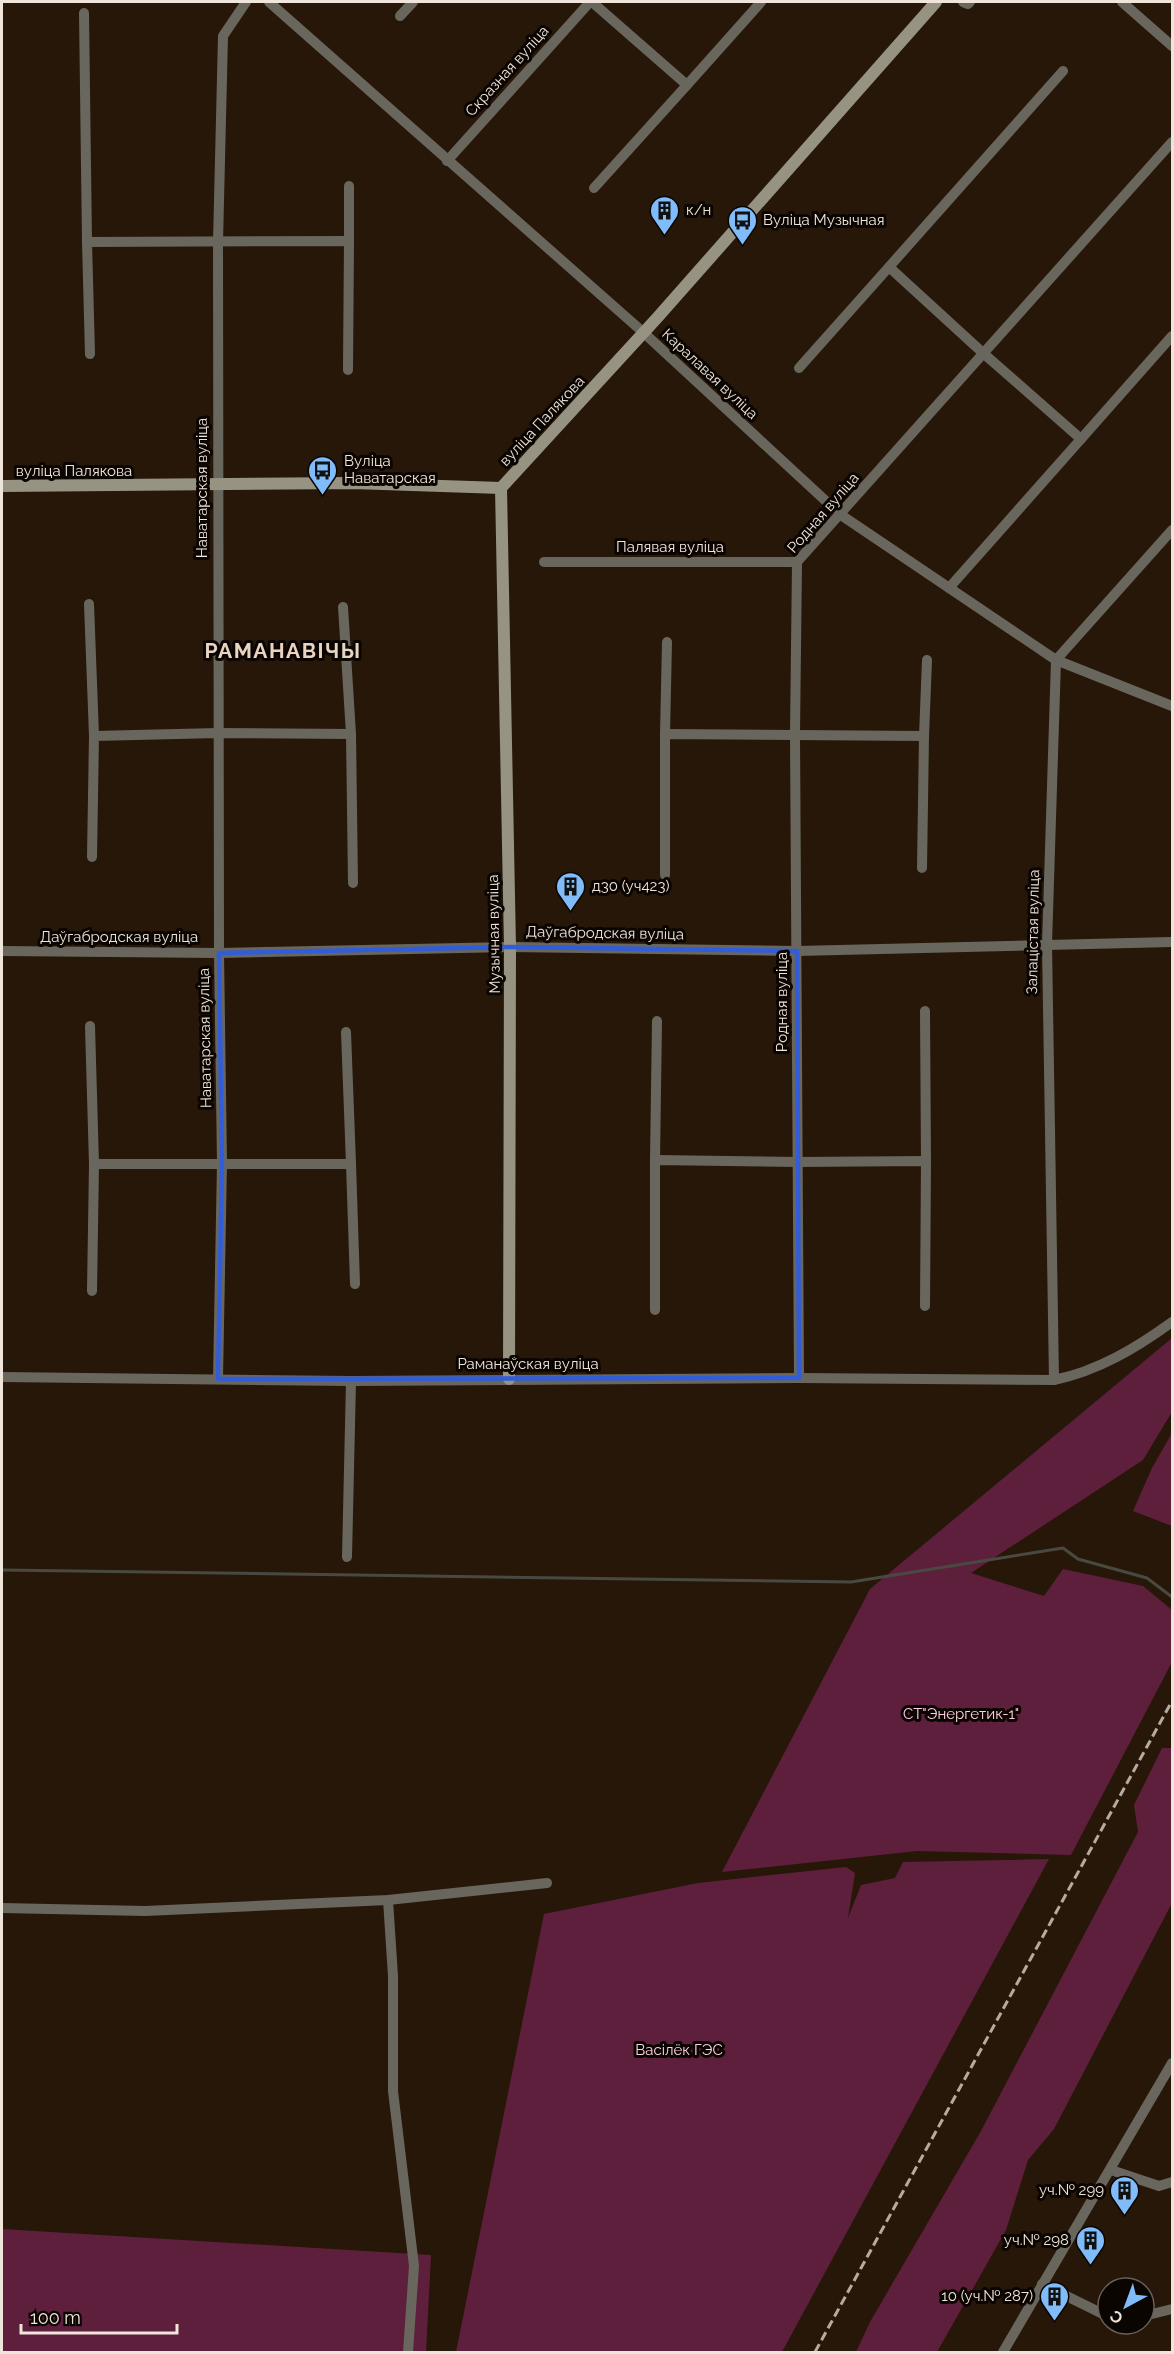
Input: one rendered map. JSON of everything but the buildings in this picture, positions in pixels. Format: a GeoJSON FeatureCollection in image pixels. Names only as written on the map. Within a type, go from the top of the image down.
{"type":"FeatureCollection","features":[{"type":"Feature","properties":{"kind":"street","name":"Наватарская вуліца"},"geometry":{"type":"LineString","coordinates":[[218,1379],[222,1163],[218,733],[218,242],[223,36],[246,2]]}},
{"type":"Feature","properties":{"kind":"street","name":"Каралавая вуліца"},"geometry":{"type":"LineString","coordinates":[[269,2],[644,333],[842,515],[1056,660],[1173,706]]}},
{"type":"Feature","properties":{"kind":"street"},"geometry":{"type":"LineString","coordinates":[[400,16],[413,2]]}},
{"type":"Feature","properties":{"kind":"street","name":"Скразная вуліца"},"geometry":{"type":"LineString","coordinates":[[447,161],[591,2],[687,85]]}},
{"type":"Feature","properties":{"kind":"street"},"geometry":{"type":"LineString","coordinates":[[594,188],[761,2]]}},
{"type":"Feature","properties":{"kind":"street","name":"вуліца Палякова"},"geometry":{"type":"LineString","coordinates":[[2,486],[353,483],[501,488],[644,333],[936,2]]}},
{"type":"Feature","properties":{"kind":"street"},"geometry":{"type":"LineString","coordinates":[[963,2],[968,4],[970,2]]}},
{"type":"Feature","properties":{"kind":"street"},"geometry":{"type":"LineString","coordinates":[[1122,2],[1173,46]]}},
{"type":"Feature","properties":{"kind":"street"},"geometry":{"type":"LineString","coordinates":[[84,13],[90,354]]}},
{"type":"Feature","properties":{"kind":"street"},"geometry":{"type":"LineString","coordinates":[[799,368],[1063,71]]}},
{"type":"Feature","properties":{"kind":"street","name":"Родная вуліца"},"geometry":{"type":"LineString","coordinates":[[799,1378],[795,734],[797,562],[842,515],[983,353],[1173,142]]}},
{"type":"Feature","properties":{"kind":"street"},"geometry":{"type":"LineString","coordinates":[[348,370],[349,186]]}},
{"type":"Feature","properties":{"kind":"street"},"geometry":{"type":"LineString","coordinates":[[87,242],[349,241]]}},
{"type":"Feature","properties":{"kind":"street"},"geometry":{"type":"LineString","coordinates":[[889,267],[1081,438]]}},
{"type":"Feature","properties":{"kind":"street"},"geometry":{"type":"LineString","coordinates":[[949,588],[1173,336]]}},
{"type":"Feature","properties":{"kind":"street","name":"Музычная вуліца"},"geometry":{"type":"LineString","coordinates":[[501,488],[510,947],[509,1379]]}},
{"type":"Feature","properties":{"kind":"street"},"geometry":{"type":"LineString","coordinates":[[1056,660],[1173,530]]}},
{"type":"Feature","properties":{"kind":"street","name":"Палявая вуліца"},"geometry":{"type":"LineString","coordinates":[[544,562],[797,562]]}},
{"type":"Feature","properties":{"kind":"street"},"geometry":{"type":"LineString","coordinates":[[89,604],[94,736],[92,857]]}},
{"type":"Feature","properties":{"kind":"street"},"geometry":{"type":"LineString","coordinates":[[343,607],[351,734],[353,883]]}},
{"type":"Feature","properties":{"kind":"street"},"geometry":{"type":"LineString","coordinates":[[665,875],[666,642]]}},
{"type":"Feature","properties":{"kind":"street"},"geometry":{"type":"LineString","coordinates":[[922,868],[927,660]]}},
{"type":"Feature","properties":{"kind":"street","name":"Залацістая вуліца"},"geometry":{"type":"LineString","coordinates":[[1054,1380],[1047,944],[1056,660]]}},
{"type":"Feature","properties":{"kind":"street"},"geometry":{"type":"LineString","coordinates":[[94,736],[218,733],[351,734]]}},
{"type":"Feature","properties":{"kind":"street"},"geometry":{"type":"LineString","coordinates":[[665,734],[924,736]]}},
{"type":"Feature","properties":{"kind":"street","name":"Даўгабродская вуліца"},"geometry":{"type":"LineString","coordinates":[[2,951],[219,952],[510,947],[796,951],[1173,942]]}},
{"type":"Feature","properties":{"kind":"street"},"geometry":{"type":"LineString","coordinates":[[924,1306],[926,1011]]}},
{"type":"Feature","properties":{"kind":"street"},"geometry":{"type":"LineString","coordinates":[[655,1310],[657,1021]]}},
{"type":"Feature","properties":{"kind":"street"},"geometry":{"type":"LineString","coordinates":[[90,1026],[94,1164],[92,1291]]}},
{"type":"Feature","properties":{"kind":"street"},"geometry":{"type":"LineString","coordinates":[[346,1032],[355,1284]]}},
{"type":"Feature","properties":{"kind":"street"},"geometry":{"type":"LineString","coordinates":[[655,1160],[926,1161]]}},
{"type":"Feature","properties":{"kind":"street"},"geometry":{"type":"LineString","coordinates":[[94,1164],[351,1164]]}},
{"type":"Feature","properties":{"kind":"street","name":"Раманаўская вуліца"},"geometry":{"type":"LineString","coordinates":[[2,1377],[351,1381],[799,1378],[1054,1380],[1079,1375],[1136,1348],[1173,1322]]}},
{"type":"Feature","properties":{"kind":"street"},"geometry":{"type":"LineString","coordinates":[[347,1557],[351,1381]]}},
{"type":"Feature","properties":{"kind":"street"},"geometry":{"type":"LineString","coordinates":[[2,1908],[145,1911],[388,1900],[547,1883]]}},
{"type":"Feature","properties":{"kind":"street"},"geometry":{"type":"LineString","coordinates":[[388,1900],[393,1976],[393,2091],[414,2266],[408,2352]]}},
{"type":"Feature","properties":{"kind":"street"},"geometry":{"type":"LineString","coordinates":[[1003,2352],[1173,2063]]}},
{"type":"Feature","properties":{"kind":"street"},"geometry":{"type":"LineString","coordinates":[[1111,2170],[1159,2186],[1173,2182]]}},
{"type":"Feature","properties":{"kind":"street"},"geometry":{"type":"LineString","coordinates":[[1042,2284],[1096,2311]]}},
{"type":"Feature","properties":{"kind":"street"},"geometry":{"type":"LineString","coordinates":[[1156,2313],[1173,2309]]}},
{"type":"Feature","properties":{"kind":"highlighted area"},"geometry":{"type":"Polygon","coordinates":[[[510,947],[797,951],[799,1378],[218,1379],[222,1163],[219,953],[510,947]]]}},
{"type":"Feature","properties":{"kind":"green space","name":"СТ\"Энергетик-1\""},"geometry":{"type":"Polygon","coordinates":[[[1172,1338],[1172,1412],[1143,1460],[971,1573],[1044,1596],[1063,1569],[1143,1586],[1172,1610],[1172,1662],[1071,1855],[917,1851],[722,1872],[870,1589],[1172,1338]]]}},
{"type":"Feature","properties":{"kind":"green space"},"geometry":{"type":"Polygon","coordinates":[[[1172,1433],[1172,1526],[1133,1511],[1152,1468],[1172,1433]]]}},
{"type":"Feature","properties":{"kind":"green space"},"geometry":{"type":"Polygon","coordinates":[[[1162,1748],[1172,1748],[1172,1903],[1054,2129],[1028,2160],[1006,2230],[937,2352],[856,2352],[870,2322],[981,2131],[1138,1832],[1134,1805],[1162,1748]]]}},
{"type":"Feature","properties":{"kind":"green space","name":"Васілёк ГЭС"},"geometry":{"type":"Polygon","coordinates":[[[1049,1859],[782,2352],[456,2352],[544,1914],[698,1883],[846,1867],[855,1873],[848,1918],[861,1885],[895,1878],[903,1862],[1049,1859]]]}},
{"type":"Feature","properties":{"kind":"green space"},"geometry":{"type":"Polygon","coordinates":[[[2,2229],[431,2255],[426,2352],[2,2352],[2,2229]]]}},
{"type":"Feature","properties":{"kind":"waterway"},"geometry":{"type":"LineString","coordinates":[[2,1570],[851,1582],[1063,1548],[1078,1559],[1147,1578],[1172,1597]]}},
{"type":"Feature","properties":{"kind":"railway"},"geometry":{"type":"LineString","coordinates":[[815,2352],[1172,1701]]}},
{"type":"Feature","properties":{"kind":"place","name":"к/н"},"geometry":{"type":"Point","coordinates":[665,236]}},
{"type":"Feature","properties":{"kind":"place","name":"Вуліца Музычная"},"geometry":{"type":"Point","coordinates":[742,246]}},
{"type":"Feature","properties":{"kind":"place","name":"Вуліца Наватарская"},"geometry":{"type":"Point","coordinates":[323,496]}},
{"type":"Feature","properties":{"kind":"place","name":"д30 (уч423)"},"geometry":{"type":"Point","coordinates":[571,912]}},
{"type":"Feature","properties":{"kind":"place","name":"уч.№ 299"},"geometry":{"type":"Point","coordinates":[1125,2216]}},
{"type":"Feature","properties":{"kind":"place","name":"уч.№ 298"},"geometry":{"type":"Point","coordinates":[1090,2266]}},
{"type":"Feature","properties":{"kind":"place","name":"10 (уч.№ 287)"},"geometry":{"type":"Point","coordinates":[1054,2322]}},
{"type":"Feature","properties":{"kind":"district","name":"РАМАНАВІЧЫ"},"geometry":{"type":"Point","coordinates":[283,651]}}]}
